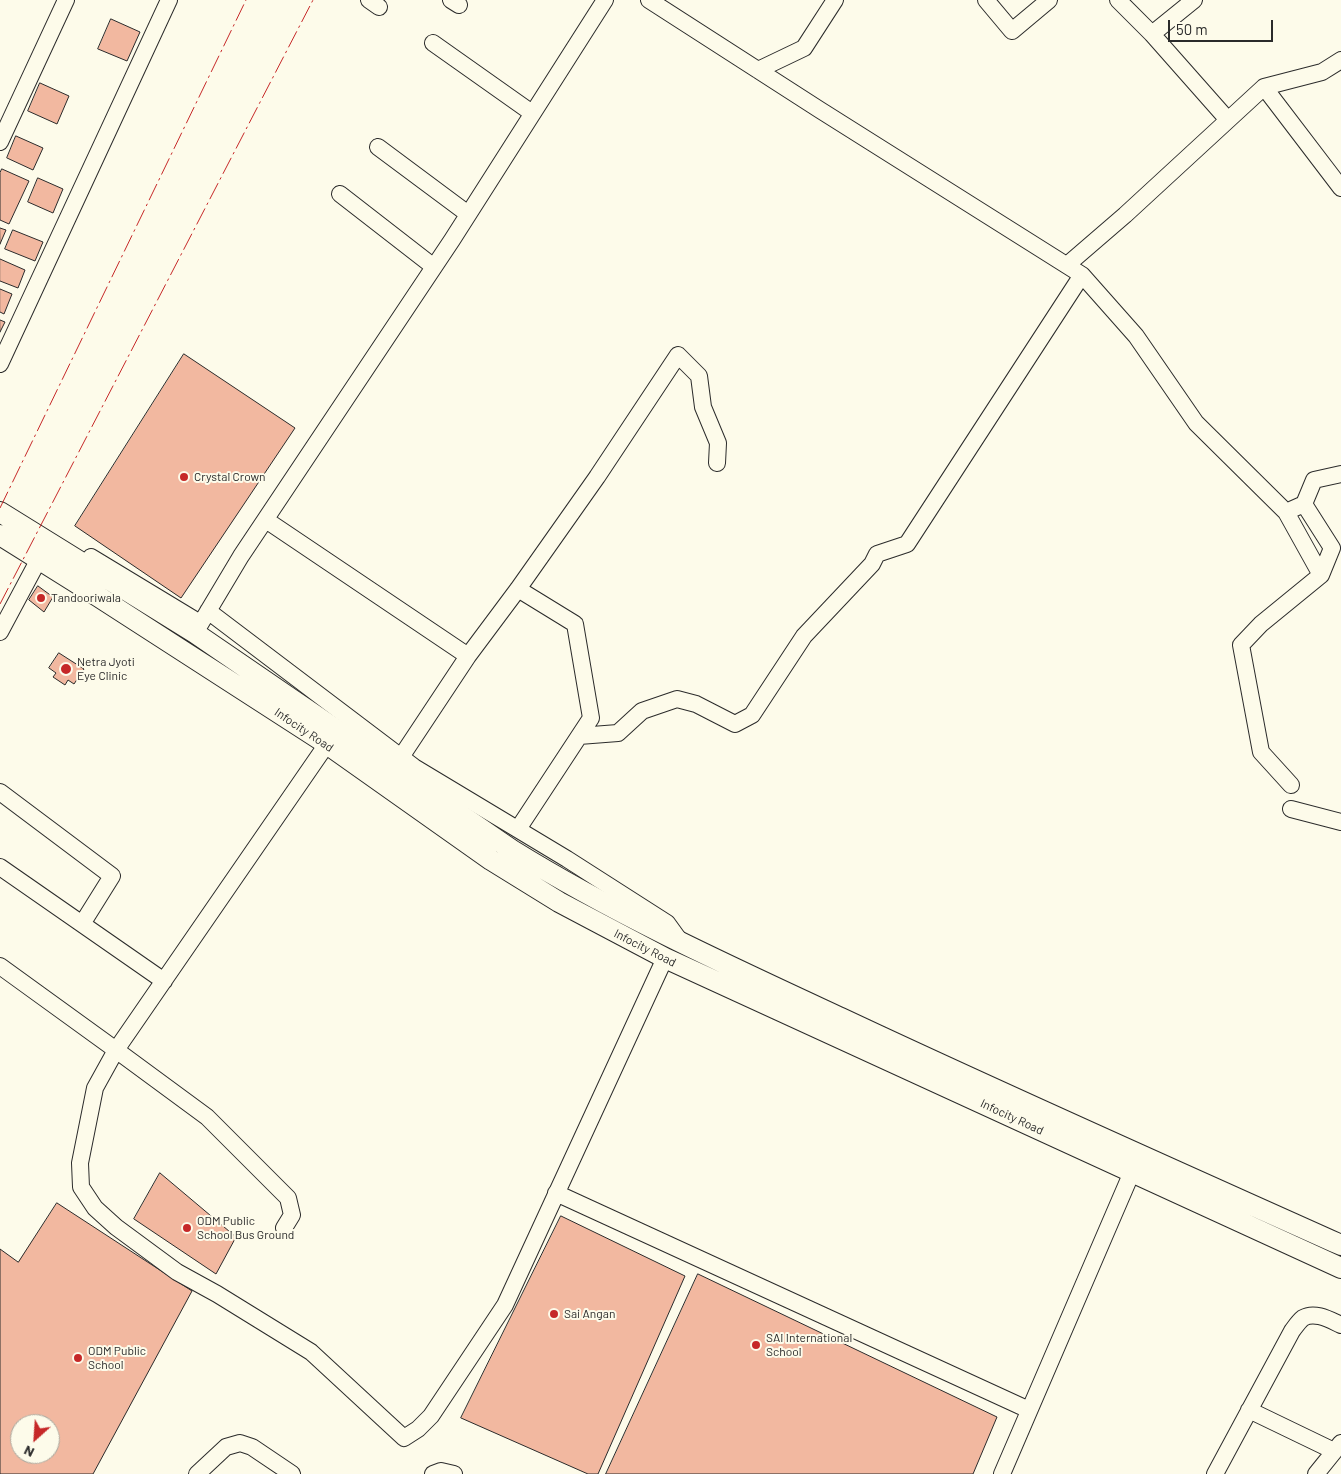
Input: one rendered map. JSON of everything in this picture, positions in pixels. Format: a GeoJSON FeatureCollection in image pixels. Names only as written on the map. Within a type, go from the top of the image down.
{"type":"FeatureCollection","features":[{"type":"Feature","properties":{"kind":"main road","name":"Infocity Road"},"geometry":{"type":"LineString","coordinates":[[0,512],[201,622],[435,810],[490,860],[559,902],[664,958],[807,1013],[1026,1104],[1341,1245]]}},
{"type":"Feature","properties":{"kind":"main road","name":"Infocity Road"},"geometry":{"type":"LineString","coordinates":[[0,534],[327,744],[435,810],[512,850],[548,872],[807,1013],[1132,1172],[1341,1268]]}},
{"type":"Feature","properties":{"kind":"main road"},"geometry":{"type":"LineString","coordinates":[[1243,1223],[1251,1204]]}},
{"type":"Feature","properties":{"kind":"street"},"geometry":{"type":"LineString","coordinates":[[0,142],[66,0]]}},
{"type":"Feature","properties":{"kind":"street"},"geometry":{"type":"LineString","coordinates":[[0,364],[169,0]]}},
{"type":"Feature","properties":{"kind":"street"},"geometry":{"type":"LineString","coordinates":[[201,622],[266,520],[434,267],[605,0]]}},
{"type":"Feature","properties":{"kind":"street"},"geometry":{"type":"LineString","coordinates":[[649,0],[1082,275],[1136,336],[1196,424],[1286,512],[1321,575]]}},
{"type":"Feature","properties":{"kind":"street"},"geometry":{"type":"LineString","coordinates":[[758,70],[804,48],[834,0]]}},
{"type":"Feature","properties":{"kind":"street"},"geometry":{"type":"LineString","coordinates":[[986,0],[1012,31],[1049,0]]}},
{"type":"Feature","properties":{"kind":"street"},"geometry":{"type":"LineString","coordinates":[[1118,0],[1152,34],[1228,120]]}},
{"type":"Feature","properties":{"kind":"street"},"geometry":{"type":"LineString","coordinates":[[1152,34],[1194,0]]}},
{"type":"Feature","properties":{"kind":"street"},"geometry":{"type":"LineString","coordinates":[[433,43],[532,113]]}},
{"type":"Feature","properties":{"kind":"street"},"geometry":{"type":"LineString","coordinates":[[1067,265],[1125,216],[1264,87],[1322,72],[1341,60]]}},
{"type":"Feature","properties":{"kind":"street"},"geometry":{"type":"LineString","coordinates":[[1264,87],[1341,188]]}},
{"type":"Feature","properties":{"kind":"street"},"geometry":{"type":"LineString","coordinates":[[378,147],[468,214]]}},
{"type":"Feature","properties":{"kind":"street"},"geometry":{"type":"LineString","coordinates":[[340,194],[434,267]]}},
{"type":"Feature","properties":{"kind":"street"},"geometry":{"type":"LineString","coordinates":[[579,736],[618,733],[642,711],[676,700],[696,704],[735,724],[752,715],[804,636],[872,564],[877,554],[907,544],[1082,275]]}},
{"type":"Feature","properties":{"kind":"street"},"geometry":{"type":"LineString","coordinates":[[401,756],[468,656],[518,590],[597,477],[678,355],[699,376],[702,407],[718,443],[717,463]]}},
{"type":"Feature","properties":{"kind":"street"},"geometry":{"type":"LineString","coordinates":[[1286,512],[1304,504],[1314,480],[1341,474]]}},
{"type":"Feature","properties":{"kind":"street"},"geometry":{"type":"LineString","coordinates":[[0,501],[201,622],[401,756],[414,767],[518,829],[667,923],[682,944]]}},
{"type":"Feature","properties":{"kind":"street"},"geometry":{"type":"LineString","coordinates":[[1291,785],[1261,752],[1241,646],[1261,624],[1321,575],[1332,548],[1304,504]]}},
{"type":"Feature","properties":{"kind":"street"},"geometry":{"type":"LineString","coordinates":[[266,520],[468,656]]}},
{"type":"Feature","properties":{"kind":"street"},"geometry":{"type":"LineString","coordinates":[[0,632],[39,559]]}},
{"type":"Feature","properties":{"kind":"street"},"geometry":{"type":"LineString","coordinates":[[518,590],[575,624],[591,718],[518,829]]}},
{"type":"Feature","properties":{"kind":"street"},"geometry":{"type":"LineString","coordinates":[[327,744],[116,1050],[95,1088],[80,1163],[81,1187],[95,1208],[116,1227],[177,1272],[217,1294],[310,1352],[404,1438],[418,1429],[431,1416],[505,1305],[664,958]]}},
{"type":"Feature","properties":{"kind":"street"},"geometry":{"type":"LineString","coordinates":[[0,792],[112,876],[82,924]]}},
{"type":"Feature","properties":{"kind":"street"},"geometry":{"type":"LineString","coordinates":[[1291,809],[1341,822]]}},
{"type":"Feature","properties":{"kind":"street"},"geometry":{"type":"LineString","coordinates":[[0,867],[164,981]]}},
{"type":"Feature","properties":{"kind":"street"},"geometry":{"type":"LineString","coordinates":[[0,966],[206,1117],[288,1198],[292,1214],[284,1228]]}},
{"type":"Feature","properties":{"kind":"street"},"geometry":{"type":"LineString","coordinates":[[1002,1474],[1132,1172]]}},
{"type":"Feature","properties":{"kind":"street"},"geometry":{"type":"LineString","coordinates":[[556,1193],[1029,1410]]}},
{"type":"Feature","properties":{"kind":"street"},"geometry":{"type":"LineString","coordinates":[[1215,1474],[1292,1331],[1302,1319],[1313,1315],[1324,1317],[1341,1325]]}},
{"type":"Feature","properties":{"kind":"street"},"geometry":{"type":"LineString","coordinates":[[1249,1410],[1338,1447],[1316,1474]]}},
{"type":"Feature","properties":{"kind":"street"},"geometry":{"type":"LineString","coordinates":[[197,1474],[226,1447],[240,1443],[252,1447],[292,1474]]}},
{"type":"Feature","properties":{"kind":"street"},"geometry":{"type":"LineString","coordinates":[[433,1474],[441,1471],[454,1474]]}},
{"type":"Feature","properties":{"kind":"building"},"geometry":{"type":"Polygon","coordinates":[[[111,19],[140,32],[127,61],[98,49],[111,19]]]}},
{"type":"Feature","properties":{"kind":"building"},"geometry":{"type":"Polygon","coordinates":[[[40,83],[69,96],[57,124],[28,111],[40,83]]]}},
{"type":"Feature","properties":{"kind":"building"},"geometry":{"type":"Polygon","coordinates":[[[16,136],[43,148],[33,170],[7,158],[16,136]]]}},
{"type":"Feature","properties":{"kind":"building"},"geometry":{"type":"Polygon","coordinates":[[[2,169],[29,181],[9,224],[0,220],[0,173],[2,169]]]}},
{"type":"Feature","properties":{"kind":"building"},"geometry":{"type":"Polygon","coordinates":[[[38,178],[63,189],[53,213],[28,202],[38,178]]]}},
{"type":"Feature","properties":{"kind":"building"},"geometry":{"type":"Polygon","coordinates":[[[0,228],[6,230],[0,244],[0,228]]]}},
{"type":"Feature","properties":{"kind":"building"},"geometry":{"type":"Polygon","coordinates":[[[13,230],[43,242],[35,261],[5,249],[13,230]]]}},
{"type":"Feature","properties":{"kind":"building"},"geometry":{"type":"Polygon","coordinates":[[[0,259],[25,270],[18,288],[0,281],[0,259]]]}},
{"type":"Feature","properties":{"kind":"building"},"geometry":{"type":"Polygon","coordinates":[[[0,289],[12,294],[4,314],[0,312],[0,289]]]}},
{"type":"Feature","properties":{"kind":"building"},"geometry":{"type":"Polygon","coordinates":[[[0,320],[5,322],[0,332],[0,320]]]}},
{"type":"Feature","properties":{"kind":"building","name":"Crystal Crown"},"geometry":{"type":"Polygon","coordinates":[[[184,354],[295,428],[181,598],[75,526],[184,354]]]}},
{"type":"Feature","properties":{"kind":"building","name":"Tandooriwala"},"geometry":{"type":"Polygon","coordinates":[[[38,586],[53,597],[44,612],[29,600],[38,586]]]}},
{"type":"Feature","properties":{"kind":"building"},"geometry":{"type":"Polygon","coordinates":[[[59,653],[84,669],[74,684],[68,680],[65,685],[53,677],[56,673],[49,668],[59,653]]]}},
{"type":"Feature","properties":{"kind":"building","name":"ODM Public School Bus Ground"},"geometry":{"type":"Polygon","coordinates":[[[160,1173],[236,1237],[216,1274],[134,1219],[160,1173]]]}},
{"type":"Feature","properties":{"kind":"building","name":"ODM Public School"},"geometry":{"type":"Polygon","coordinates":[[[57,1203],[192,1291],[93,1474],[0,1474],[0,1249],[18,1262],[57,1203]]]}},
{"type":"Feature","properties":{"kind":"building","name":"Sai Angan"},"geometry":{"type":"Polygon","coordinates":[[[561,1216],[685,1276],[598,1474],[588,1474],[461,1418],[561,1216]]]}},
{"type":"Feature","properties":{"kind":"building","name":"SAI International School"},"geometry":{"type":"Polygon","coordinates":[[[698,1274],[997,1417],[973,1474],[606,1474],[698,1274]]]}},
{"type":"Feature","properties":{"kind":"power"},"geometry":{"type":"LineString","coordinates":[[0,508],[246,0]]}},
{"type":"Feature","properties":{"kind":"power"},"geometry":{"type":"LineString","coordinates":[[0,604],[313,0]]}},
{"type":"Feature","properties":{"kind":"place","name":"Crystal Crown"},"geometry":{"type":"Point","coordinates":[184,477]}},
{"type":"Feature","properties":{"kind":"place","name":"Tandooriwala"},"geometry":{"type":"Point","coordinates":[41,598]}},
{"type":"Feature","properties":{"kind":"place","name":"Netra Jyoti Eye Clinic"},"geometry":{"type":"Point","coordinates":[66,669]}},
{"type":"Feature","properties":{"kind":"place","name":"ODM Public School Bus Ground"},"geometry":{"type":"Point","coordinates":[187,1228]}},
{"type":"Feature","properties":{"kind":"place","name":"Sai Angan"},"geometry":{"type":"Point","coordinates":[554,1314]}},
{"type":"Feature","properties":{"kind":"place","name":"SAI International School"},"geometry":{"type":"Point","coordinates":[756,1345]}},
{"type":"Feature","properties":{"kind":"place","name":"ODM Public School"},"geometry":{"type":"Point","coordinates":[78,1358]}}]}
